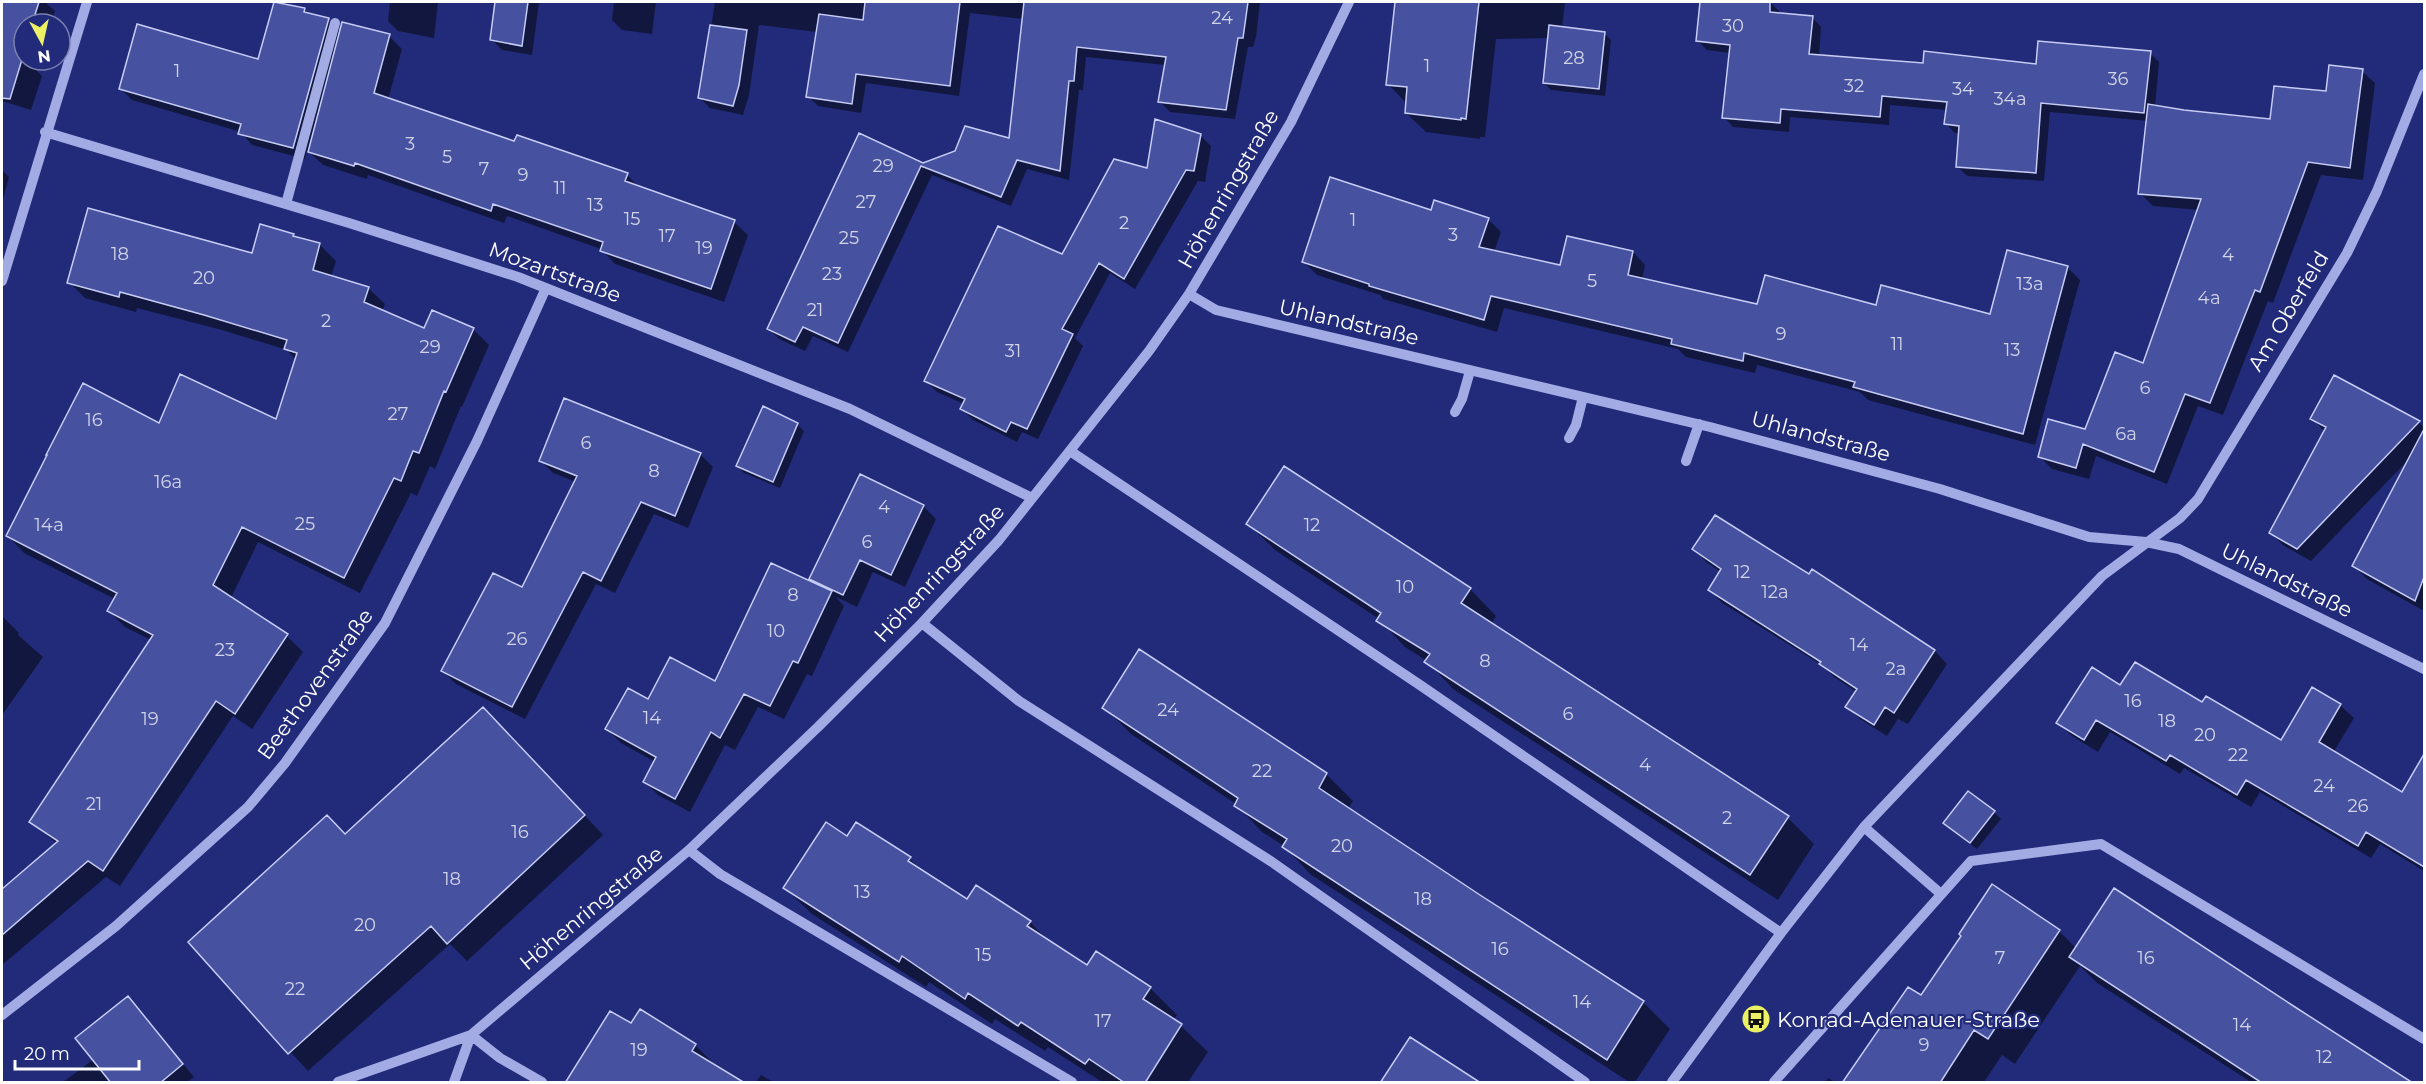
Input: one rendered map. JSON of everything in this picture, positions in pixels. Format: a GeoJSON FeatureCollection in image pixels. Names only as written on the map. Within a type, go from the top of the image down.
{"type":"FeatureCollection","features":[{"type":"Feature","properties":{"kind":"street"},"geometry":{"type":"LineString","coordinates":[[2,281],[45,132],[87,2]]}},
{"type":"Feature","properties":{"kind":"street","name":"Höhenringstraße"},"geometry":{"type":"LineString","coordinates":[[471,1035],[689,850],[818,727],[922,623],[999,540],[1149,351],[1190,294],[1291,122],[1350,2]]}},
{"type":"Feature","properties":{"kind":"street"},"geometry":{"type":"LineString","coordinates":[[286,204],[335,23]]}},
{"type":"Feature","properties":{"kind":"street","name":"Am Oberfeld"},"geometry":{"type":"LineString","coordinates":[[2146,542],[2180,518],[2198,499],[2318,302],[2347,253],[2378,191],[2424,74]]}},
{"type":"Feature","properties":{"kind":"street","name":"Mozartstraße"},"geometry":{"type":"LineString","coordinates":[[45,132],[286,204],[546,288],[850,409],[1032,498]]}},
{"type":"Feature","properties":{"kind":"street","name":"Beethovenstraße"},"geometry":{"type":"LineString","coordinates":[[2,1014],[116,926],[248,807],[285,763],[385,623],[477,441],[546,288]]}},
{"type":"Feature","properties":{"kind":"street","name":"Uhlandstraße"},"geometry":{"type":"LineString","coordinates":[[1190,294],[1216,310],[1699,424],[1940,489],[2089,537],[2146,542],[2189,554],[2424,669]]}},
{"type":"Feature","properties":{"kind":"street"},"geometry":{"type":"LineString","coordinates":[[1455,412],[1462,399],[1470,370]]}},
{"type":"Feature","properties":{"kind":"street"},"geometry":{"type":"LineString","coordinates":[[1569,438],[1576,425],[1583,396]]}},
{"type":"Feature","properties":{"kind":"street"},"geometry":{"type":"LineString","coordinates":[[1686,461],[1699,424]]}},
{"type":"Feature","properties":{"kind":"street"},"geometry":{"type":"LineString","coordinates":[[1070,451],[1782,933]]}},
{"type":"Feature","properties":{"kind":"street"},"geometry":{"type":"LineString","coordinates":[[1672,1083],[1782,933],[1864,827],[2102,576],[2146,542]]}},
{"type":"Feature","properties":{"kind":"street"},"geometry":{"type":"LineString","coordinates":[[922,623],[1019,701],[1272,862],[1585,1083]]}},
{"type":"Feature","properties":{"kind":"street"},"geometry":{"type":"LineString","coordinates":[[1864,827],[1941,894]]}},
{"type":"Feature","properties":{"kind":"street"},"geometry":{"type":"LineString","coordinates":[[1774,1083],[1971,861],[2101,844],[2424,1039]]}},
{"type":"Feature","properties":{"kind":"street"},"geometry":{"type":"LineString","coordinates":[[689,850],[720,874],[1072,1083]]}},
{"type":"Feature","properties":{"kind":"street"},"geometry":{"type":"LineString","coordinates":[[338,1083],[471,1035]]}},
{"type":"Feature","properties":{"kind":"street"},"geometry":{"type":"LineString","coordinates":[[454,1083],[471,1035]]}},
{"type":"Feature","properties":{"kind":"street"},"geometry":{"type":"LineString","coordinates":[[471,1035],[500,1058],[542,1083]]}},
{"type":"Feature","properties":{"kind":"building"},"geometry":{"type":"Polygon","coordinates":[[[2,2],[39,2],[36,12],[12,12],[12,72],[18,72],[10,99],[2,98],[2,2]]]}},
{"type":"Feature","properties":{"kind":"building"},"geometry":{"type":"Polygon","coordinates":[[[274,2],[305,8],[304,12],[329,18],[293,148],[238,134],[241,124],[119,89],[137,24],[258,59],[274,2]]]}},
{"type":"Feature","properties":{"kind":"building"},"geometry":{"type":"Polygon","coordinates":[[[495,2],[528,2],[522,46],[490,40],[495,2]]]}},
{"type":"Feature","properties":{"kind":"building"},"geometry":{"type":"Polygon","coordinates":[[[865,2],[960,2],[950,86],[856,74],[852,104],[806,97],[819,14],[863,20],[865,2]]]}},
{"type":"Feature","properties":{"kind":"building"},"geometry":{"type":"Polygon","coordinates":[[[1024,2],[1248,2],[1243,38],[1238,38],[1226,110],[1158,102],[1166,57],[1077,47],[1074,81],[1069,81],[1060,171],[1017,160],[1001,197],[921,166],[838,343],[803,327],[795,342],[767,329],[859,133],[923,163],[955,151],[965,126],[1009,138],[1024,2]]]}},
{"type":"Feature","properties":{"kind":"building"},"geometry":{"type":"Polygon","coordinates":[[[1395,2],[1479,2],[1466,119],[1405,113],[1407,87],[1386,85],[1395,2]]]}},
{"type":"Feature","properties":{"kind":"building"},"geometry":{"type":"Polygon","coordinates":[[[1700,2],[1770,2],[1770,12],[1813,16],[1809,54],[1923,63],[1924,51],[2036,64],[2038,41],[2151,51],[2144,113],[2041,103],[2036,173],[1956,167],[1959,126],[1944,124],[1947,102],[1882,96],[1880,117],[1781,109],[1780,123],[1722,118],[1730,45],[1696,41],[1700,2]]]}},
{"type":"Feature","properties":{"kind":"building"},"geometry":{"type":"Polygon","coordinates":[[[342,22],[390,34],[374,93],[514,141],[517,135],[628,173],[625,181],[735,220],[711,289],[600,251],[603,242],[493,204],[491,211],[355,163],[354,166],[308,152],[342,22]]]}},
{"type":"Feature","properties":{"kind":"building"},"geometry":{"type":"Polygon","coordinates":[[[710,25],[747,30],[739,85],[733,106],[698,98],[710,25]]]}},
{"type":"Feature","properties":{"kind":"building"},"geometry":{"type":"Polygon","coordinates":[[[1549,25],[1605,32],[1599,89],[1543,83],[1549,25]]]}},
{"type":"Feature","properties":{"kind":"building"},"geometry":{"type":"Polygon","coordinates":[[[2329,65],[2363,69],[2350,168],[2308,162],[2260,292],[2255,290],[2210,403],[2185,394],[2154,472],[2083,444],[2076,468],[2038,457],[2048,419],[2085,429],[2115,352],[2143,363],[2201,199],[2138,194],[2148,104],[2270,119],[2274,86],[2326,91],[2329,65]]]}},
{"type":"Feature","properties":{"kind":"building"},"geometry":{"type":"Polygon","coordinates":[[[1155,119],[1201,134],[1194,171],[1186,170],[1124,279],[1099,263],[1062,329],[1073,334],[1027,429],[1011,422],[1006,432],[960,409],[965,399],[924,381],[998,226],[1062,254],[1114,159],[1147,168],[1155,119]]]}},
{"type":"Feature","properties":{"kind":"building"},"geometry":{"type":"Polygon","coordinates":[[[1330,177],[1431,210],[1434,200],[1489,218],[1479,247],[1560,265],[1567,236],[1633,251],[1628,275],[1757,304],[1765,275],[1876,305],[1881,285],[1990,314],[2007,250],[2068,266],[2023,434],[1853,387],[1855,382],[1744,353],[1743,361],[1671,344],[1672,339],[1491,296],[1484,320],[1369,286],[1369,284],[1302,262],[1330,177]]]}},
{"type":"Feature","properties":{"kind":"building"},"geometry":{"type":"Polygon","coordinates":[[[88,208],[252,253],[260,224],[294,234],[293,236],[320,243],[313,270],[369,287],[364,302],[424,328],[432,310],[474,328],[446,392],[444,391],[419,453],[413,451],[401,481],[394,478],[344,578],[242,527],[213,585],[288,634],[235,714],[216,701],[103,871],[88,861],[2,935],[2,889],[58,841],[29,822],[153,635],[107,611],[117,593],[6,536],[46,455],[83,383],[159,423],[180,374],[276,419],[297,353],[284,349],[287,340],[120,292],[119,297],[67,283],[88,208]]]}},
{"type":"Feature","properties":{"kind":"building"},"geometry":{"type":"Polygon","coordinates":[[[2334,375],[2420,421],[2297,549],[2269,533],[2326,427],[2310,419],[2334,375]]]}},
{"type":"Feature","properties":{"kind":"building"},"geometry":{"type":"Polygon","coordinates":[[[564,398],[701,453],[675,516],[641,502],[601,581],[583,572],[512,707],[441,671],[493,573],[522,587],[577,476],[539,461],[564,398]]]}},
{"type":"Feature","properties":{"kind":"building"},"geometry":{"type":"Polygon","coordinates":[[[763,406],[798,423],[773,482],[736,466],[763,406]]]}},
{"type":"Feature","properties":{"kind":"building"},"geometry":{"type":"Polygon","coordinates":[[[2424,429],[2424,577],[2415,601],[2352,566],[2424,429]]]}},
{"type":"Feature","properties":{"kind":"building"},"geometry":{"type":"Polygon","coordinates":[[[1284,466],[1471,588],[1461,603],[1789,816],[1750,875],[1424,662],[1430,654],[1376,621],[1381,613],[1246,524],[1284,466]]]}},
{"type":"Feature","properties":{"kind":"building"},"geometry":{"type":"Polygon","coordinates":[[[860,474],[924,505],[891,575],[860,560],[843,595],[809,579],[860,474]]]}},
{"type":"Feature","properties":{"kind":"building"},"geometry":{"type":"Polygon","coordinates":[[[1715,515],[1809,574],[1812,569],[1935,650],[1894,713],[1885,707],[1874,725],[1845,707],[1857,689],[1819,664],[1821,662],[1708,590],[1721,569],[1692,549],[1715,515]]]}},
{"type":"Feature","properties":{"kind":"building"},"geometry":{"type":"Polygon","coordinates":[[[771,563],[832,591],[798,663],[793,661],[770,706],[744,694],[720,738],[711,732],[675,799],[643,782],[656,757],[605,729],[628,688],[648,699],[670,657],[715,681],[771,563]]]}},
{"type":"Feature","properties":{"kind":"building"},"geometry":{"type":"Polygon","coordinates":[[[1139,649],[1327,773],[1319,788],[1644,1001],[1607,1060],[1282,847],[1287,839],[1234,806],[1238,798],[1102,708],[1139,649]]]}},
{"type":"Feature","properties":{"kind":"building"},"geometry":{"type":"Polygon","coordinates":[[[2135,662],[2202,702],[2206,696],[2281,740],[2312,687],[2341,704],[2319,742],[2402,792],[2424,754],[2424,867],[2366,832],[2358,846],[2246,780],[2237,795],[2170,755],[2166,761],[2096,720],[2084,740],[2056,723],[2092,667],[2120,685],[2135,662]]]}},
{"type":"Feature","properties":{"kind":"building"},"geometry":{"type":"Polygon","coordinates":[[[483,707],[585,815],[447,944],[431,926],[288,1054],[188,942],[327,815],[345,834],[483,707]]]}},
{"type":"Feature","properties":{"kind":"building"},"geometry":{"type":"Polygon","coordinates":[[[1968,791],[1995,811],[1970,843],[1943,823],[1968,791]]]}},
{"type":"Feature","properties":{"kind":"building"},"geometry":{"type":"Polygon","coordinates":[[[826,822],[847,836],[856,822],[911,857],[908,861],[967,899],[976,885],[1031,921],[1027,926],[1087,965],[1096,951],[1151,987],[1143,999],[1182,1024],[1145,1083],[1125,1083],[1089,1059],[1085,1064],[1021,1022],[1018,1026],[968,993],[965,999],[902,956],[899,962],[783,888],[826,822]]]}},
{"type":"Feature","properties":{"kind":"building"},"geometry":{"type":"Polygon","coordinates":[[[1992,884],[2060,930],[1988,1039],[1974,1030],[1940,1083],[1842,1083],[1908,987],[1921,995],[1961,936],[1959,934],[1992,884]]]}},
{"type":"Feature","properties":{"kind":"building"},"geometry":{"type":"Polygon","coordinates":[[[2114,888],[2413,1083],[2262,1083],[2069,957],[2114,888]]]}},
{"type":"Feature","properties":{"kind":"building"},"geometry":{"type":"Polygon","coordinates":[[[128,996],[183,1064],[160,1083],[111,1083],[75,1038],[128,996]]]}},
{"type":"Feature","properties":{"kind":"building"},"geometry":{"type":"Polygon","coordinates":[[[640,1009],[696,1044],[692,1051],[745,1083],[565,1083],[610,1011],[631,1023],[640,1009]]]}},
{"type":"Feature","properties":{"kind":"building"},"geometry":{"type":"Polygon","coordinates":[[[1410,1037],[1481,1083],[1380,1083],[1410,1037]]]}},
{"type":"Feature","properties":{"kind":"place","name":"Konrad-Adenauer-Straße"},"geometry":{"type":"Point","coordinates":[1756,1019]}}]}
